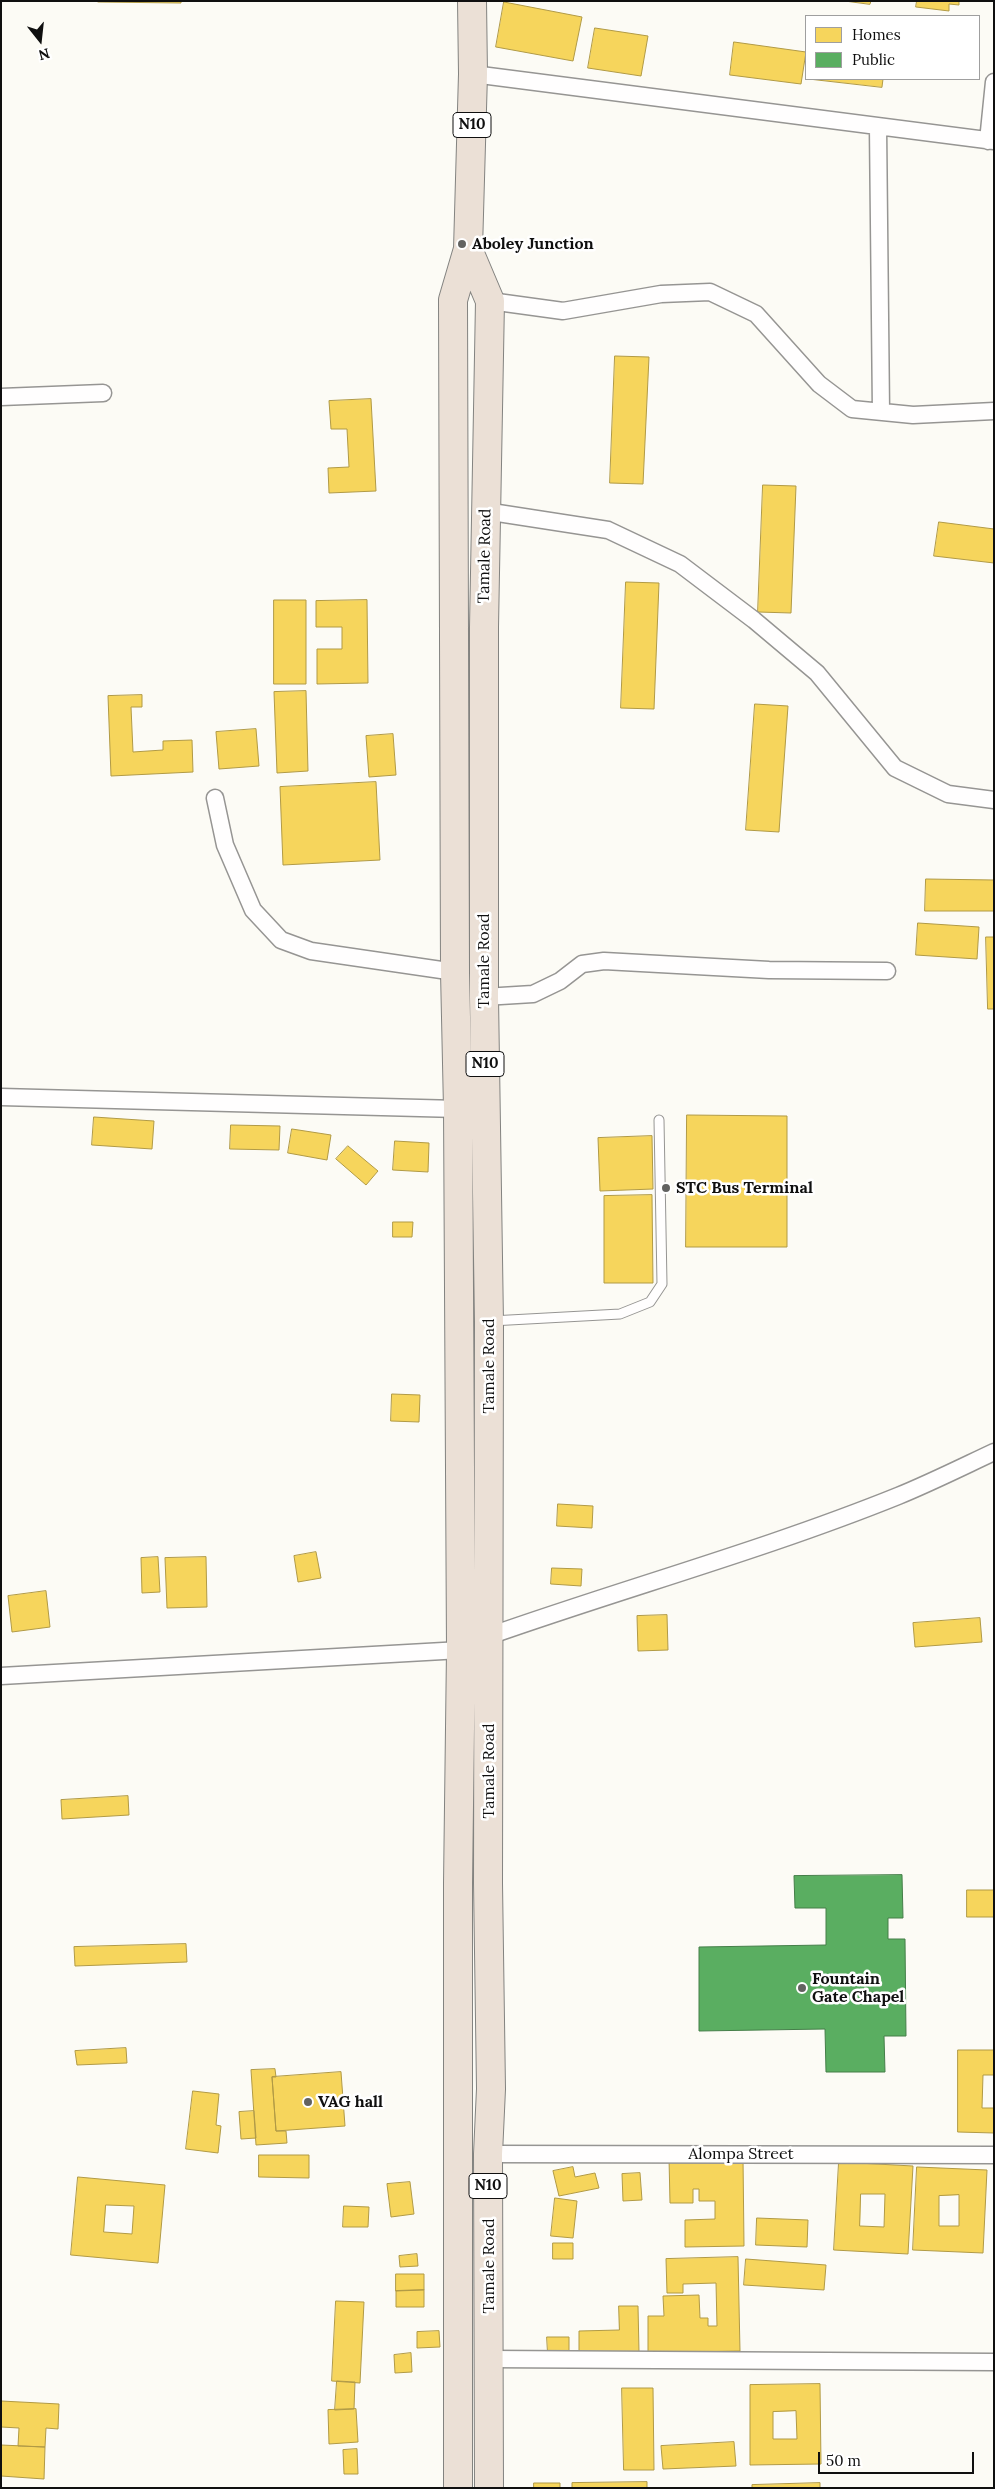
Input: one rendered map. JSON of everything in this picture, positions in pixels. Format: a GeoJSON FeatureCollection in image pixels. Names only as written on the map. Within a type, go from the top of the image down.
{"type":"FeatureCollection","features":[{"type":"Feature","properties":{"kind":"highway","name":"Tamale Road"},"geometry":{"type":"LineString","coordinates":[[458,2488],[458,1884],[461,1650],[458,1109],[455,972],[453,300],[468,249],[473,74],[472,1]]}},
{"type":"Feature","properties":{"kind":"highway","name":"Tamale Road"},"geometry":{"type":"LineString","coordinates":[[468,249],[490,301],[485,511],[484,997],[489,1322],[488,1883],[491,2089],[488,2154],[489,2488]]}},
{"type":"Feature","properties":{"kind":"highway"},"geometry":{"type":"LineString","coordinates":[[459,1291],[488,1291]]}},
{"type":"Feature","properties":{"kind":"highway"},"geometry":{"type":"LineString","coordinates":[[458,1884],[488,1883]]}},
{"type":"Feature","properties":{"kind":"street"},"geometry":{"type":"LineString","coordinates":[[473,74],[878,128],[991,141],[994,82]]}},
{"type":"Feature","properties":{"kind":"street"},"geometry":{"type":"LineString","coordinates":[[878,128],[881,412]]}},
{"type":"Feature","properties":{"kind":"street"},"geometry":{"type":"LineString","coordinates":[[490,301],[563,311],[661,294],[710,292],[756,314],[819,384],[852,409],[913,416],[994,411]]}},
{"type":"Feature","properties":{"kind":"street"},"geometry":{"type":"LineString","coordinates":[[1,397],[103,393]]}},
{"type":"Feature","properties":{"kind":"street"},"geometry":{"type":"LineString","coordinates":[[485,511],[608,530],[680,564],[754,620],[817,673],[895,768],[948,794],[994,800]]}},
{"type":"Feature","properties":{"kind":"street"},"geometry":{"type":"LineString","coordinates":[[216,798],[225,845],[253,910],[281,940],[311,951],[455,972]]}},
{"type":"Feature","properties":{"kind":"street"},"geometry":{"type":"LineString","coordinates":[[484,997],[533,994],[560,981],[582,964],[604,961],[769,970],[887,971]]}},
{"type":"Feature","properties":{"kind":"street"},"geometry":{"type":"LineString","coordinates":[[1,1097],[458,1109]]}},
{"type":"Feature","properties":{"kind":"street"},"geometry":{"type":"LineString","coordinates":[[489,1636],[627,1588],[796,1534],[899,1496],[994,1452]]}},
{"type":"Feature","properties":{"kind":"street"},"geometry":{"type":"LineString","coordinates":[[1,1676],[461,1650]]}},
{"type":"Feature","properties":{"kind":"street","name":"Alompa Street"},"geometry":{"type":"LineString","coordinates":[[488,2154],[994,2155]]}},
{"type":"Feature","properties":{"kind":"street"},"geometry":{"type":"LineString","coordinates":[[489,2359],[994,2362]]}},
{"type":"Feature","properties":{"kind":"lane"},"geometry":{"type":"LineString","coordinates":[[489,1322],[620,1314],[650,1302],[662,1284],[660,1120]]}},
{"type":"Feature","properties":{"kind":"building: Homes"},"geometry":{"type":"Polygon","coordinates":[[[181,1],[181,3],[98,2],[181,1]]]}},
{"type":"Feature","properties":{"kind":"building: Homes"},"geometry":{"type":"Polygon","coordinates":[[[845,1],[871,1],[870,4],[845,1]]]}},
{"type":"Feature","properties":{"kind":"building: Homes"},"geometry":{"type":"Polygon","coordinates":[[[917,1],[959,1],[959,5],[949,4],[949,11],[916,7],[917,1]]]}},
{"type":"Feature","properties":{"kind":"building: Homes"},"geometry":{"type":"Polygon","coordinates":[[[504,2],[582,17],[573,61],[496,47],[504,2]]]}},
{"type":"Feature","properties":{"kind":"building: Homes"},"geometry":{"type":"Polygon","coordinates":[[[595,28],[648,36],[641,76],[588,68],[595,28]]]}},
{"type":"Feature","properties":{"kind":"building: Homes"},"geometry":{"type":"Polygon","coordinates":[[[734,42],[805,52],[801,84],[730,75],[734,42]]]}},
{"type":"Feature","properties":{"kind":"building: Homes"},"geometry":{"type":"Polygon","coordinates":[[[818,80],[883,80],[882,87],[818,80]]]}},
{"type":"Feature","properties":{"kind":"building: Homes"},"geometry":{"type":"Polygon","coordinates":[[[615,356],[649,357],[643,484],[610,483],[615,356]]]}},
{"type":"Feature","properties":{"kind":"building: Homes"},"geometry":{"type":"Polygon","coordinates":[[[371,399],[376,491],[329,493],[328,468],[349,467],[347,429],[331,429],[329,401],[371,399]]]}},
{"type":"Feature","properties":{"kind":"building: Homes"},"geometry":{"type":"Polygon","coordinates":[[[763,485],[796,486],[791,613],[758,612],[763,485]]]}},
{"type":"Feature","properties":{"kind":"building: Homes"},"geometry":{"type":"Polygon","coordinates":[[[939,522],[994,529],[994,563],[934,556],[939,522]]]}},
{"type":"Feature","properties":{"kind":"building: Homes"},"geometry":{"type":"Polygon","coordinates":[[[626,582],[659,583],[654,709],[621,708],[626,582]]]}},
{"type":"Feature","properties":{"kind":"building: Homes"},"geometry":{"type":"Polygon","coordinates":[[[274,600],[306,600],[306,684],[274,684],[274,600]]]}},
{"type":"Feature","properties":{"kind":"building: Homes"},"geometry":{"type":"Polygon","coordinates":[[[367,600],[368,683],[317,684],[317,649],[342,649],[342,627],[316,627],[316,601],[367,600]]]}},
{"type":"Feature","properties":{"kind":"building: Homes"},"geometry":{"type":"Polygon","coordinates":[[[306,691],[308,771],[277,773],[274,692],[306,691]]]}},
{"type":"Feature","properties":{"kind":"building: Homes"},"geometry":{"type":"Polygon","coordinates":[[[142,695],[142,707],[131,707],[133,752],[163,750],[163,741],[192,740],[193,772],[111,776],[108,696],[142,695]]]}},
{"type":"Feature","properties":{"kind":"building: Homes"},"geometry":{"type":"Polygon","coordinates":[[[755,704],[788,706],[779,832],[746,830],[755,704]]]}},
{"type":"Feature","properties":{"kind":"building: Homes"},"geometry":{"type":"Polygon","coordinates":[[[256,729],[259,766],[219,769],[216,732],[256,729]]]}},
{"type":"Feature","properties":{"kind":"building: Homes"},"geometry":{"type":"Polygon","coordinates":[[[393,734],[396,775],[369,777],[366,736],[393,734]]]}},
{"type":"Feature","properties":{"kind":"building: Homes"},"geometry":{"type":"Polygon","coordinates":[[[376,782],[380,860],[283,865],[280,787],[376,782]]]}},
{"type":"Feature","properties":{"kind":"building: Homes"},"geometry":{"type":"Polygon","coordinates":[[[926,879],[994,880],[994,911],[925,911],[926,879]]]}},
{"type":"Feature","properties":{"kind":"building: Homes"},"geometry":{"type":"Polygon","coordinates":[[[918,923],[979,927],[977,959],[916,955],[918,923]]]}},
{"type":"Feature","properties":{"kind":"building: Homes"},"geometry":{"type":"Polygon","coordinates":[[[986,937],[994,937],[994,1009],[988,1009],[986,937]]]}},
{"type":"Feature","properties":{"kind":"building: Homes"},"geometry":{"type":"Polygon","coordinates":[[[687,1115],[787,1116],[787,1247],[686,1247],[687,1115]]]}},
{"type":"Feature","properties":{"kind":"building: Homes"},"geometry":{"type":"Polygon","coordinates":[[[94,1117],[154,1121],[152,1149],[92,1145],[94,1117]]]}},
{"type":"Feature","properties":{"kind":"building: Homes"},"geometry":{"type":"Polygon","coordinates":[[[231,1125],[280,1126],[279,1150],[230,1149],[231,1125]]]}},
{"type":"Feature","properties":{"kind":"building: Homes"},"geometry":{"type":"Polygon","coordinates":[[[292,1129],[331,1135],[327,1160],[288,1153],[292,1129]]]}},
{"type":"Feature","properties":{"kind":"building: Homes"},"geometry":{"type":"Polygon","coordinates":[[[652,1136],[653,1189],[600,1191],[598,1138],[652,1136]]]}},
{"type":"Feature","properties":{"kind":"building: Homes"},"geometry":{"type":"Polygon","coordinates":[[[395,1141],[429,1143],[428,1172],[393,1170],[395,1141]]]}},
{"type":"Feature","properties":{"kind":"building: Homes"},"geometry":{"type":"Polygon","coordinates":[[[348,1146],[378,1171],[366,1185],[336,1159],[348,1146]]]}},
{"type":"Feature","properties":{"kind":"building: Homes"},"geometry":{"type":"Polygon","coordinates":[[[652,1195],[653,1283],[604,1283],[604,1196],[652,1195]]]}},
{"type":"Feature","properties":{"kind":"building: Homes"},"geometry":{"type":"Polygon","coordinates":[[[393,1222],[413,1222],[412,1237],[393,1237],[393,1222]]]}},
{"type":"Feature","properties":{"kind":"building: Homes"},"geometry":{"type":"Polygon","coordinates":[[[392,1394],[420,1395],[419,1422],[391,1421],[392,1394]]]}},
{"type":"Feature","properties":{"kind":"building: Homes"},"geometry":{"type":"Polygon","coordinates":[[[558,1504],[593,1506],[592,1528],[557,1526],[558,1504]]]}},
{"type":"Feature","properties":{"kind":"building: Homes"},"geometry":{"type":"Polygon","coordinates":[[[316,1552],[321,1578],[298,1582],[294,1556],[316,1552]]]}},
{"type":"Feature","properties":{"kind":"building: Homes"},"geometry":{"type":"Polygon","coordinates":[[[158,1557],[160,1592],[142,1593],[141,1558],[158,1557]]]}},
{"type":"Feature","properties":{"kind":"building: Homes"},"geometry":{"type":"Polygon","coordinates":[[[206,1557],[207,1607],[167,1608],[165,1558],[206,1557]]]}},
{"type":"Feature","properties":{"kind":"building: Homes"},"geometry":{"type":"Polygon","coordinates":[[[552,1568],[582,1569],[581,1586],[551,1584],[552,1568]]]}},
{"type":"Feature","properties":{"kind":"building: Homes"},"geometry":{"type":"Polygon","coordinates":[[[46,1591],[50,1627],[12,1632],[8,1596],[46,1591]]]}},
{"type":"Feature","properties":{"kind":"building: Homes"},"geometry":{"type":"Polygon","coordinates":[[[667,1615],[668,1650],[638,1651],[637,1616],[667,1615]]]}},
{"type":"Feature","properties":{"kind":"building: Homes"},"geometry":{"type":"Polygon","coordinates":[[[980,1618],[982,1642],[915,1647],[913,1623],[980,1618]]]}},
{"type":"Feature","properties":{"kind":"building: Homes"},"geometry":{"type":"Polygon","coordinates":[[[128,1796],[129,1815],[62,1819],[61,1800],[128,1796]]]}},
{"type":"Feature","properties":{"kind":"building: Homes"},"geometry":{"type":"Polygon","coordinates":[[[967,1890],[994,1890],[994,1917],[967,1917],[967,1890]]]}},
{"type":"Feature","properties":{"kind":"building: Homes"},"geometry":{"type":"Polygon","coordinates":[[[186,1944],[187,1962],[75,1966],[74,1947],[186,1944]]]}},
{"type":"Feature","properties":{"kind":"building: Homes"},"geometry":{"type":"Polygon","coordinates":[[[126,2048],[127,2063],[77,2065],[75,2051],[126,2048]]]}},
{"type":"Feature","properties":{"kind":"building: Homes"},"geometry":{"type":"Polygon","coordinates":[[[958,2050],[994,2050],[994,2075],[983,2075],[982,2108],[994,2108],[994,2133],[958,2132],[958,2050]]]}},
{"type":"Feature","properties":{"kind":"building: Homes"},"geometry":{"type":"Polygon","coordinates":[[[275,2069],[276,2077],[272,2077],[276,2131],[286,2131],[287,2143],[256,2145],[251,2070],[275,2069]]]}},
{"type":"Feature","properties":{"kind":"building: Homes","name":"VAG hall"},"geometry":{"type":"Polygon","coordinates":[[[341,2072],[345,2126],[276,2131],[272,2077],[341,2072]]]}},
{"type":"Feature","properties":{"kind":"building: Homes"},"geometry":{"type":"Polygon","coordinates":[[[193,2091],[219,2094],[216,2125],[221,2126],[218,2153],[186,2149],[193,2091]]]}},
{"type":"Feature","properties":{"kind":"building: Homes"},"geometry":{"type":"Polygon","coordinates":[[[254,2111],[256,2138],[241,2139],[239,2112],[254,2111]]]}},
{"type":"Feature","properties":{"kind":"building: Homes"},"geometry":{"type":"Polygon","coordinates":[[[259,2155],[309,2155],[309,2178],[259,2177],[259,2155]]]}},
{"type":"Feature","properties":{"kind":"building: Homes"},"geometry":{"type":"Polygon","coordinates":[[[743,2157],[744,2246],[685,2247],[685,2220],[715,2219],[715,2201],[699,2201],[699,2189],[693,2189],[693,2203],[670,2203],[669,2158],[743,2157]]]}},
{"type":"Feature","properties":{"kind":"building: Homes"},"geometry":{"type":"Polygon","coordinates":[[[839,2162],[913,2166],[908,2254],[834,2250],[839,2162]],[[861,2194],[860,2226],[884,2227],[885,2194],[861,2194]]]}},
{"type":"Feature","properties":{"kind":"building: Homes"},"geometry":{"type":"Polygon","coordinates":[[[573,2167],[575,2177],[595,2173],[599,2188],[559,2196],[553,2171],[573,2167]]]}},
{"type":"Feature","properties":{"kind":"building: Homes"},"geometry":{"type":"Polygon","coordinates":[[[917,2167],[987,2170],[983,2253],[913,2250],[917,2167]],[[959,2195],[939,2196],[939,2226],[959,2226],[959,2195]]]}},
{"type":"Feature","properties":{"kind":"building: Homes"},"geometry":{"type":"Polygon","coordinates":[[[640,2173],[642,2200],[623,2201],[622,2174],[640,2173]]]}},
{"type":"Feature","properties":{"kind":"building: Homes"},"geometry":{"type":"Polygon","coordinates":[[[78,2177],[165,2185],[158,2263],[71,2255],[78,2177]],[[106,2205],[104,2232],[132,2234],[134,2206],[106,2205]]]}},
{"type":"Feature","properties":{"kind":"building: Homes"},"geometry":{"type":"Polygon","coordinates":[[[410,2182],[414,2214],[391,2217],[387,2184],[410,2182]]]}},
{"type":"Feature","properties":{"kind":"building: Homes"},"geometry":{"type":"Polygon","coordinates":[[[555,2198],[577,2201],[573,2238],[551,2236],[555,2198]]]}},
{"type":"Feature","properties":{"kind":"building: Homes"},"geometry":{"type":"Polygon","coordinates":[[[344,2206],[369,2207],[368,2227],[343,2227],[344,2206]]]}},
{"type":"Feature","properties":{"kind":"building: Homes"},"geometry":{"type":"Polygon","coordinates":[[[757,2218],[808,2220],[807,2247],[756,2245],[757,2218]]]}},
{"type":"Feature","properties":{"kind":"building: Homes"},"geometry":{"type":"Polygon","coordinates":[[[553,2243],[573,2243],[573,2259],[553,2259],[553,2243]]]}},
{"type":"Feature","properties":{"kind":"building: Homes"},"geometry":{"type":"Polygon","coordinates":[[[417,2254],[418,2266],[400,2267],[399,2256],[417,2254]]]}},
{"type":"Feature","properties":{"kind":"building: Homes"},"geometry":{"type":"Polygon","coordinates":[[[738,2257],[740,2351],[648,2353],[648,2316],[664,2316],[663,2296],[699,2295],[700,2318],[708,2318],[708,2326],[717,2326],[716,2283],[683,2284],[683,2293],[667,2293],[666,2259],[738,2257]]]}},
{"type":"Feature","properties":{"kind":"building: Homes"},"geometry":{"type":"Polygon","coordinates":[[[746,2259],[826,2265],[824,2290],[744,2285],[746,2259]]]}},
{"type":"Feature","properties":{"kind":"building: Homes"},"geometry":{"type":"Polygon","coordinates":[[[396,2274],[424,2274],[424,2290],[396,2291],[396,2274]]]}},
{"type":"Feature","properties":{"kind":"building: Homes"},"geometry":{"type":"Polygon","coordinates":[[[424,2290],[424,2307],[396,2307],[396,2291],[424,2290]]]}},
{"type":"Feature","properties":{"kind":"building: Homes"},"geometry":{"type":"Polygon","coordinates":[[[336,2301],[364,2302],[360,2383],[332,2381],[336,2301]]]}},
{"type":"Feature","properties":{"kind":"building: Homes"},"geometry":{"type":"Polygon","coordinates":[[[619,2306],[638,2306],[639,2352],[579,2353],[579,2331],[619,2330],[619,2306]]]}},
{"type":"Feature","properties":{"kind":"building: Homes"},"geometry":{"type":"Polygon","coordinates":[[[439,2331],[440,2347],[417,2348],[417,2332],[439,2331]]]}},
{"type":"Feature","properties":{"kind":"building: Homes"},"geometry":{"type":"Polygon","coordinates":[[[547,2337],[569,2337],[569,2353],[548,2354],[547,2337]]]}},
{"type":"Feature","properties":{"kind":"building: Homes"},"geometry":{"type":"Polygon","coordinates":[[[411,2353],[412,2372],[395,2373],[394,2355],[411,2353]]]}},
{"type":"Feature","properties":{"kind":"building: Homes"},"geometry":{"type":"Polygon","coordinates":[[[337,2381],[355,2382],[354,2409],[335,2410],[337,2381]]]}},
{"type":"Feature","properties":{"kind":"building: Homes"},"geometry":{"type":"Polygon","coordinates":[[[820,2384],[821,2464],[750,2465],[750,2385],[820,2384]],[[796,2411],[773,2412],[773,2439],[797,2439],[796,2411]]]}},
{"type":"Feature","properties":{"kind":"building: Homes"},"geometry":{"type":"Polygon","coordinates":[[[622,2388],[653,2388],[654,2470],[624,2470],[622,2388]]]}},
{"type":"Feature","properties":{"kind":"building: Homes"},"geometry":{"type":"Polygon","coordinates":[[[1,2401],[59,2404],[58,2429],[46,2428],[45,2447],[18,2446],[19,2428],[1,2427],[1,2401]]]}},
{"type":"Feature","properties":{"kind":"building: Homes"},"geometry":{"type":"Polygon","coordinates":[[[356,2409],[358,2442],[329,2444],[328,2410],[356,2409]]]}},
{"type":"Feature","properties":{"kind":"building: Homes"},"geometry":{"type":"Polygon","coordinates":[[[734,2442],[736,2466],[663,2469],[661,2446],[734,2442]]]}},
{"type":"Feature","properties":{"kind":"building: Homes"},"geometry":{"type":"Polygon","coordinates":[[[1,2445],[45,2447],[44,2479],[1,2476],[1,2445]]]}},
{"type":"Feature","properties":{"kind":"building: Homes"},"geometry":{"type":"Polygon","coordinates":[[[357,2449],[358,2474],[344,2474],[343,2450],[357,2449]]]}},
{"type":"Feature","properties":{"kind":"building: Homes"},"geometry":{"type":"Polygon","coordinates":[[[647,2482],[647,2488],[572,2488],[572,2483],[647,2482]]]}},
{"type":"Feature","properties":{"kind":"building: Homes"},"geometry":{"type":"Polygon","coordinates":[[[534,2483],[560,2483],[560,2488],[534,2488],[534,2483]]]}},
{"type":"Feature","properties":{"kind":"building: Homes"},"geometry":{"type":"Polygon","coordinates":[[[820,2483],[820,2488],[752,2488],[752,2485],[820,2483]]]}},
{"type":"Feature","properties":{"kind":"building: Public","name":"Fountain Gate Chapel"},"geometry":{"type":"Polygon","coordinates":[[[902,1875],[903,1918],[888,1918],[888,1939],[905,1939],[906,2036],[884,2036],[885,2072],[826,2072],[825,2029],[699,2031],[699,1947],[826,1945],[826,1908],[795,1908],[794,1876],[902,1875]]]}},
{"type":"Feature","properties":{"kind":"place","name":"Aboley Junction"},"geometry":{"type":"Point","coordinates":[462,244]}},
{"type":"Feature","properties":{"kind":"place","name":"STC Bus Terminal"},"geometry":{"type":"Point","coordinates":[666,1188]}},
{"type":"Feature","properties":{"kind":"place","name":"Fountain Gate Chapel"},"geometry":{"type":"Point","coordinates":[802,1988]}},
{"type":"Feature","properties":{"kind":"place","name":"VAG hall"},"geometry":{"type":"Point","coordinates":[308,2102]}}]}
